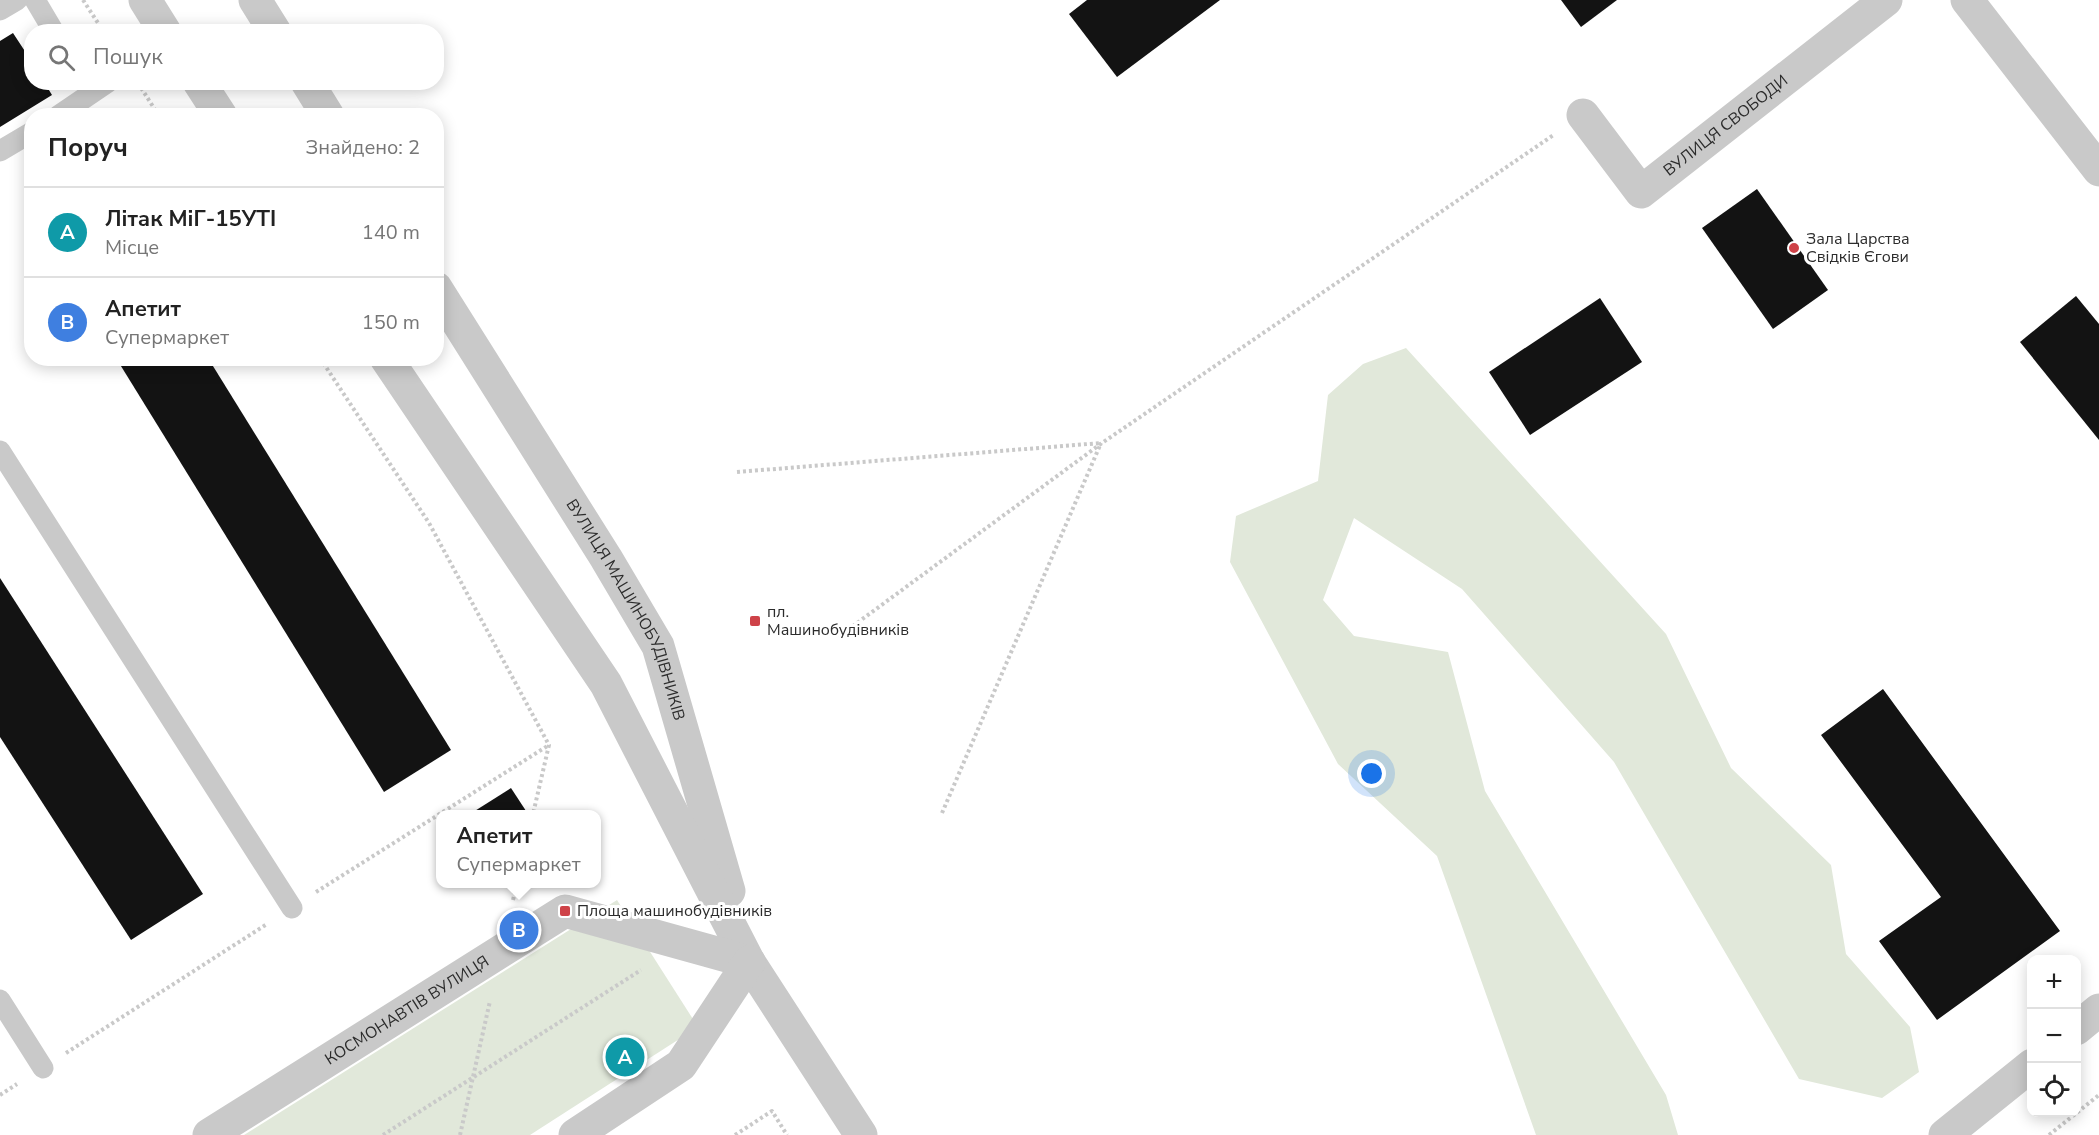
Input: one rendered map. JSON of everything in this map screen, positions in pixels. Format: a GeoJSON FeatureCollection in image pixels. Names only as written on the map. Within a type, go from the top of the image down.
{"type":"FeatureCollection","features":[{"type":"Feature","properties":{"kind":"street"},"geometry":{"type":"LineString","coordinates":[[145,0],[160,24]]}},
{"type":"Feature","properties":{"kind":"street"},"geometry":{"type":"LineString","coordinates":[[255,0],[270,24]]}},
{"type":"Feature","properties":{"kind":"street","name":"ВУЛИЦЯ СВОБОДИ"},"geometry":{"type":"LineString","coordinates":[[1583,115],[1641,192],[1886,0]]}},
{"type":"Feature","properties":{"kind":"street"},"geometry":{"type":"LineString","coordinates":[[1967,0],[2099,170]]}},
{"type":"Feature","properties":{"kind":"street"},"geometry":{"type":"LineString","coordinates":[[204,90],[216,108]]}},
{"type":"Feature","properties":{"kind":"street"},"geometry":{"type":"LineString","coordinates":[[312,90],[323,108]]}},
{"type":"Feature","properties":{"kind":"street","name":"ВУЛИЦЯ МАШИНОБУДІВНИКІВ"},"geometry":{"type":"LineString","coordinates":[[444,301],[606,558],[658,646],[749,962]]}},
{"type":"Feature","properties":{"kind":"street","name":"ВУЛИЦЯ МАШИНОБУДІВНИКІВ"},"geometry":{"type":"LineString","coordinates":[[391,366],[606,684],[749,962],[861,1135]]}},
{"type":"Feature","properties":{"kind":"street","name":"КОСМОНАВТІВ ВУЛИЦЯ"},"geometry":{"type":"LineString","coordinates":[[209,1135],[565,911],[749,962]]}},
{"type":"Feature","properties":{"kind":"street"},"geometry":{"type":"LineString","coordinates":[[575,1135],[681,1065],[749,962]]}},
{"type":"Feature","properties":{"kind":"street"},"geometry":{"type":"LineString","coordinates":[[2081,1025],[2099,1010]]}},
{"type":"Feature","properties":{"kind":"street"},"geometry":{"type":"LineString","coordinates":[[1945,1135],[2027,1068]]}},
{"type":"Feature","properties":{"kind":"lane"},"geometry":{"type":"LineString","coordinates":[[0,10],[17,0]]}},
{"type":"Feature","properties":{"kind":"lane"},"geometry":{"type":"LineString","coordinates":[[35,0],[49,24]]}},
{"type":"Feature","properties":{"kind":"lane"},"geometry":{"type":"LineString","coordinates":[[68,108],[90,90]]}},
{"type":"Feature","properties":{"kind":"lane"},"geometry":{"type":"LineString","coordinates":[[0,151],[24,137]]}},
{"type":"Feature","properties":{"kind":"lane"},"geometry":{"type":"LineString","coordinates":[[0,450],[292,908]]}},
{"type":"Feature","properties":{"kind":"lane"},"geometry":{"type":"LineString","coordinates":[[0,1000],[43,1068]]}},
{"type":"Feature","properties":{"kind":"path"},"geometry":{"type":"LineString","coordinates":[[83,0],[99,24]]}},
{"type":"Feature","properties":{"kind":"path"},"geometry":{"type":"LineString","coordinates":[[143,90],[154,108]]}},
{"type":"Feature","properties":{"kind":"path"},"geometry":{"type":"LineString","coordinates":[[838,637],[1102,443],[1583,115]]}},
{"type":"Feature","properties":{"kind":"path"},"geometry":{"type":"LineString","coordinates":[[325,366],[429,523],[549,745],[534,810]]}},
{"type":"Feature","properties":{"kind":"path"},"geometry":{"type":"LineString","coordinates":[[737,472],[1102,443]]}},
{"type":"Feature","properties":{"kind":"path"},"geometry":{"type":"LineString","coordinates":[[942,813],[1102,443]]}},
{"type":"Feature","properties":{"kind":"path"},"geometry":{"type":"LineString","coordinates":[[460,1135],[516,888]]}},
{"type":"Feature","properties":{"kind":"path"},"geometry":{"type":"LineString","coordinates":[[383,1135],[647,966]]}},
{"type":"Feature","properties":{"kind":"path"},"geometry":{"type":"LineString","coordinates":[[2049,1135],[2099,1095]]}},
{"type":"Feature","properties":{"kind":"path"},"geometry":{"type":"LineString","coordinates":[[735,1135],[772,1111],[787,1135]]}},
{"type":"Feature","properties":{"kind":"shaded area"},"geometry":{"type":"Polygon","coordinates":[[[1406,348],[1666,634],[1731,768],[1831,865],[1846,954],[1910,1027],[1919,1072],[1882,1098],[1799,1079],[1614,762],[1462,589],[1354,518],[1323,600],[1354,636],[1448,652],[1485,791],[1666,1095],[1678,1135],[1536,1135],[1437,856],[1338,764],[1230,562],[1236,516],[1318,481],[1328,395],[1363,364],[1406,348]]]}},
{"type":"Feature","properties":{"kind":"shaded area"},"geometry":{"type":"Polygon","coordinates":[[[617,900],[698,1027],[530,1135],[244,1135],[617,900]]]}},
{"type":"Feature","properties":{"kind":"building"},"geometry":{"type":"Polygon","coordinates":[[[1087,0],[1220,0],[1117,77],[1069,14],[1087,0]]]}},
{"type":"Feature","properties":{"kind":"building"},"geometry":{"type":"Polygon","coordinates":[[[1561,0],[1617,0],[1581,27],[1561,0]]]}},
{"type":"Feature","properties":{"kind":"building"},"geometry":{"type":"Polygon","coordinates":[[[13,33],[24,50],[24,90],[49,90],[52,95],[31,108],[24,108],[24,112],[0,127],[0,41],[13,33]]]}},
{"type":"Feature","properties":{"kind":"building"},"geometry":{"type":"Polygon","coordinates":[[[1757,189],[1828,290],[1773,329],[1702,228],[1757,189]]]}},
{"type":"Feature","properties":{"kind":"building"},"geometry":{"type":"Polygon","coordinates":[[[2076,296],[2099,324],[2099,440],[2020,342],[2076,296]]]}},
{"type":"Feature","properties":{"kind":"building"},"geometry":{"type":"Polygon","coordinates":[[[1600,298],[1642,362],[1530,435],[1489,372],[1600,298]]]}},
{"type":"Feature","properties":{"kind":"building"},"geometry":{"type":"Polygon","coordinates":[[[121,366],[213,366],[451,750],[384,792],[121,366]]]}},
{"type":"Feature","properties":{"kind":"building"},"geometry":{"type":"Polygon","coordinates":[[[0,578],[203,894],[131,940],[0,737],[0,578]]]}},
{"type":"Feature","properties":{"kind":"building"},"geometry":{"type":"Polygon","coordinates":[[[1883,689],[2060,931],[1937,1020],[1879,941],[1941,897],[1821,735],[1883,689]]]}},
{"type":"Feature","properties":{"kind":"building"},"geometry":{"type":"Polygon","coordinates":[[[511,788],[525,810],[476,810],[511,788]]]}},
{"type":"Feature","properties":{"kind":"place","name":"Зала Царства Свідків Єгови"},"geometry":{"type":"Point","coordinates":[1794,248]}},
{"type":"Feature","properties":{"kind":"place","name":"пл. Машинобудівників"},"geometry":{"type":"Point","coordinates":[755,621]}},
{"type":"Feature","properties":{"kind":"place","name":"Площа машинобудівників"},"geometry":{"type":"Point","coordinates":[565,911]}},
{"type":"Feature","properties":{"kind":"place","name":"Апетит"},"geometry":{"type":"Point","coordinates":[519,930]}},
{"type":"Feature","properties":{"kind":"place","name":"Літак МіГ-15УТІ"},"geometry":{"type":"Point","coordinates":[625,1057]}}]}
